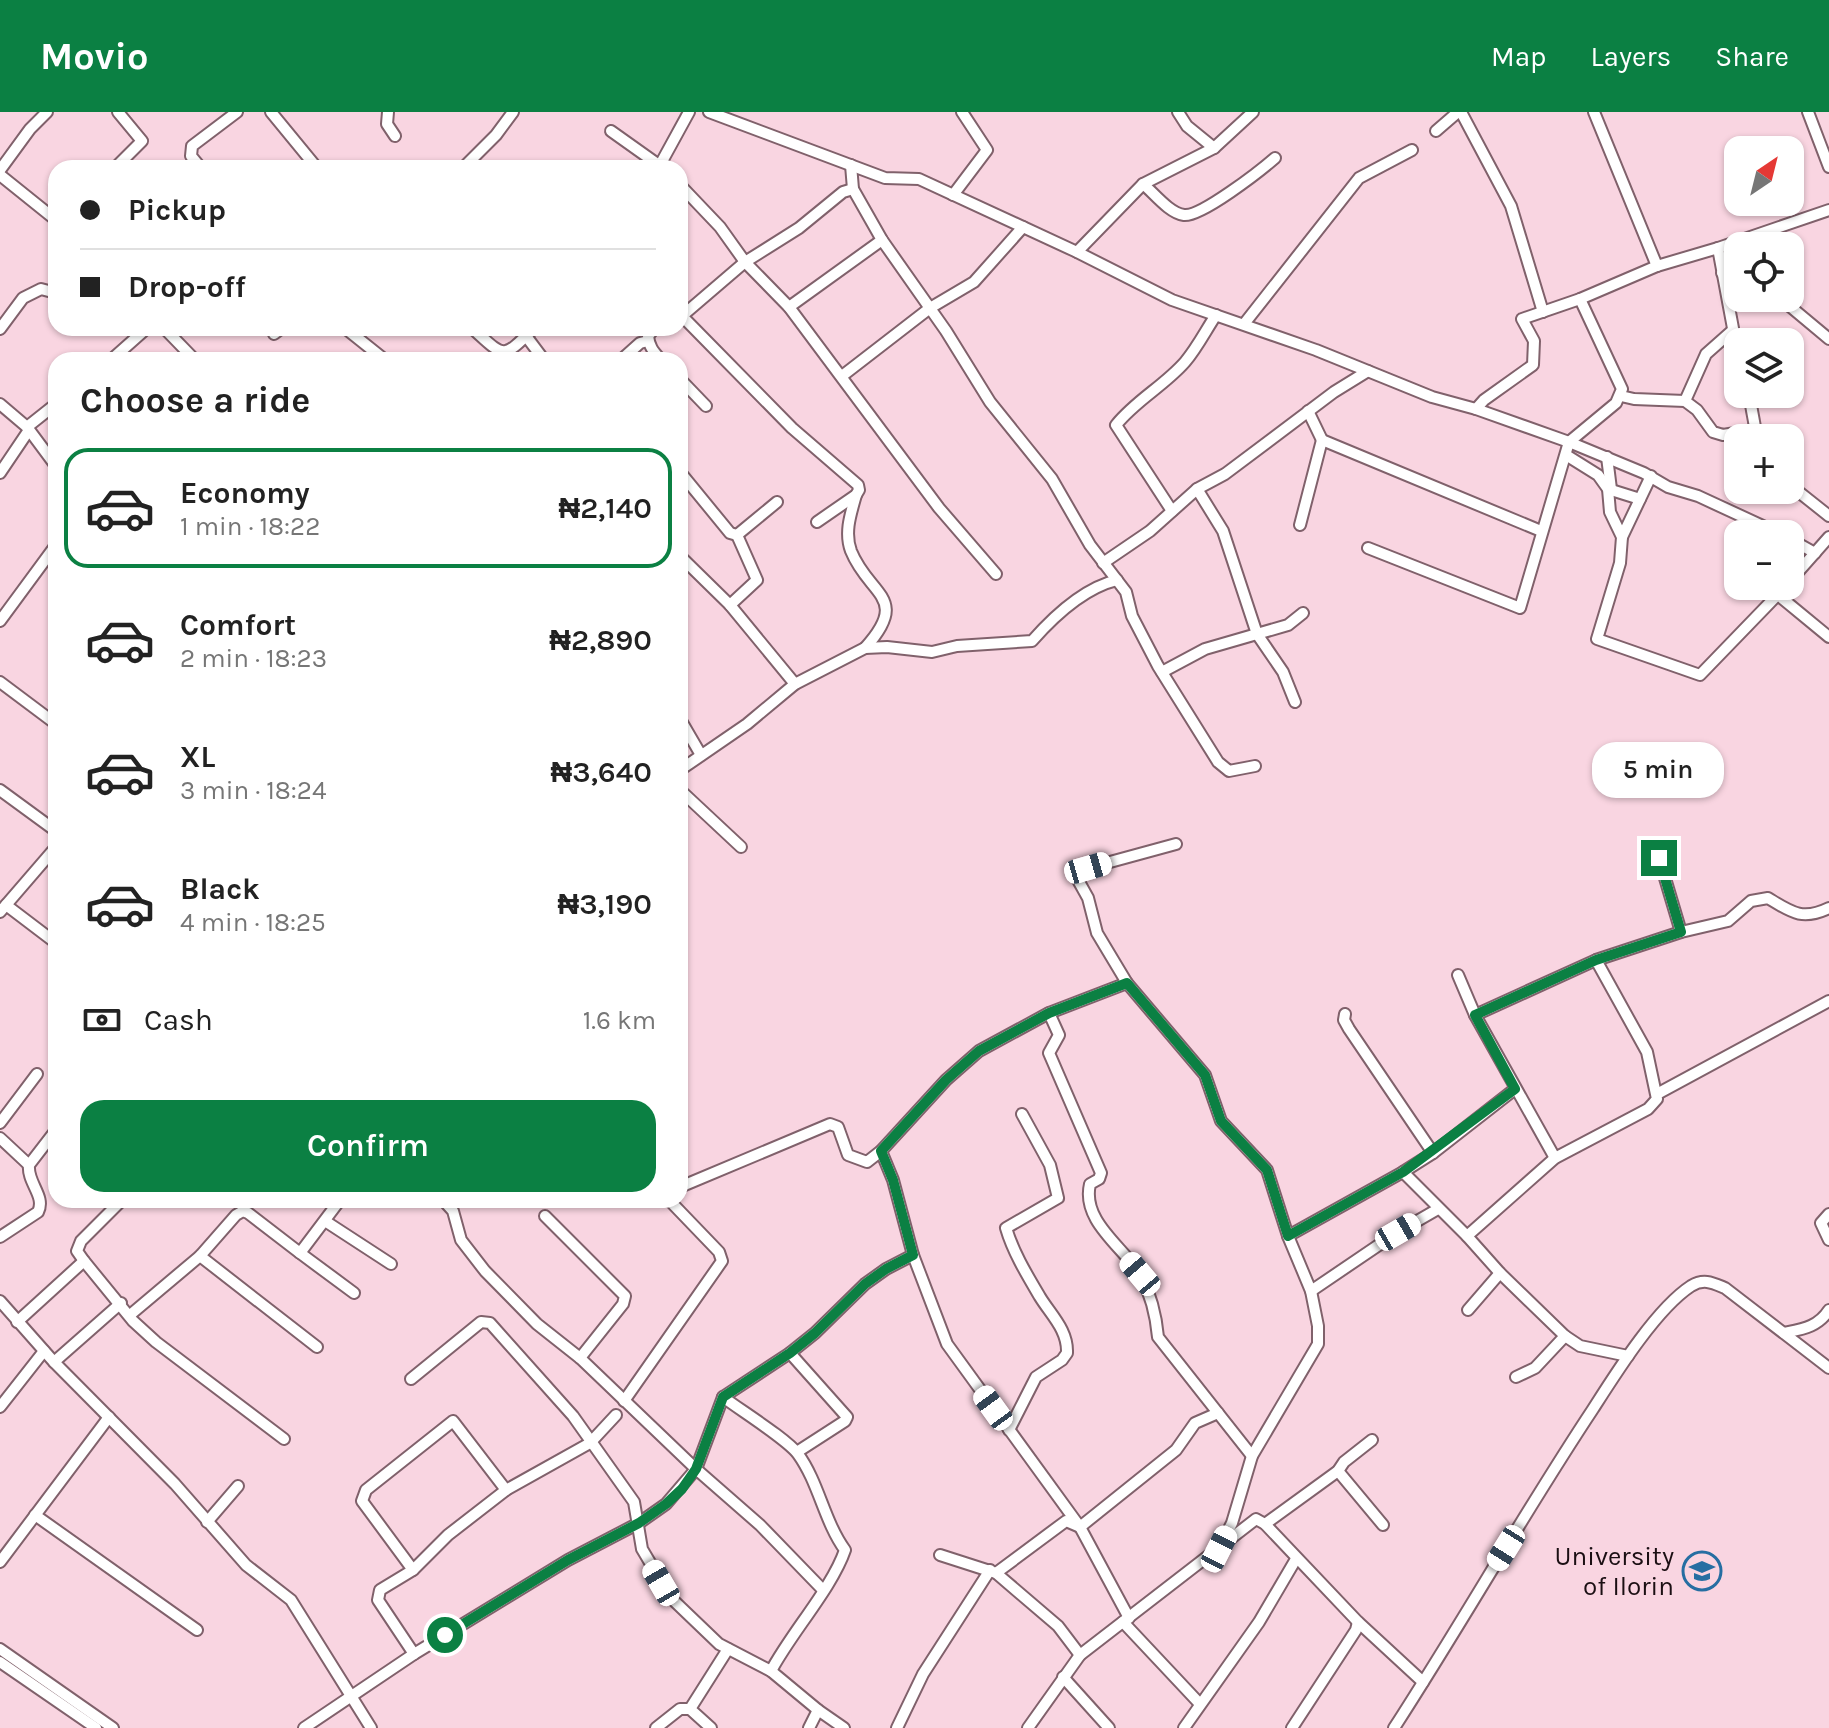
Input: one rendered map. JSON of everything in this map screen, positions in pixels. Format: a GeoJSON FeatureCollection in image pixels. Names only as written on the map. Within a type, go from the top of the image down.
{"type":"FeatureCollection","features":[{"type":"Feature","properties":{"kind":"street"},"geometry":{"type":"LineString","coordinates":[[47,112],[3,158],[0,173],[48,213]]}},
{"type":"Feature","properties":{"kind":"street"},"geometry":{"type":"LineString","coordinates":[[118,112],[142,141],[123,160]]}},
{"type":"Feature","properties":{"kind":"street"},"geometry":{"type":"LineString","coordinates":[[194,160],[191,156],[192,146],[237,112]]}},
{"type":"Feature","properties":{"kind":"street"},"geometry":{"type":"LineString","coordinates":[[271,112],[310,160]]}},
{"type":"Feature","properties":{"kind":"street"},"geometry":{"type":"LineString","coordinates":[[388,112],[387,124],[395,136]]}},
{"type":"Feature","properties":{"kind":"street"},"geometry":{"type":"LineString","coordinates":[[471,160],[513,112]]}},
{"type":"Feature","properties":{"kind":"street"},"geometry":{"type":"LineString","coordinates":[[665,160],[689,112]]}},
{"type":"Feature","properties":{"kind":"street"},"geometry":{"type":"LineString","coordinates":[[709,112],[885,178],[919,179],[1172,300],[1244,324],[1432,397],[1569,442],[1750,520]]}},
{"type":"Feature","properties":{"kind":"street"},"geometry":{"type":"LineString","coordinates":[[953,195],[987,150],[962,112]]}},
{"type":"Feature","properties":{"kind":"street"},"geometry":{"type":"LineString","coordinates":[[1178,112],[1187,126],[1214,148]]}},
{"type":"Feature","properties":{"kind":"street"},"geometry":{"type":"LineString","coordinates":[[1077,252],[1143,184],[1214,148],[1253,112]]}},
{"type":"Feature","properties":{"kind":"street"},"geometry":{"type":"LineString","coordinates":[[1436,131],[1460,112],[1511,206],[1543,312]]}},
{"type":"Feature","properties":{"kind":"street"},"geometry":{"type":"LineString","coordinates":[[1594,112],[1657,266]]}},
{"type":"Feature","properties":{"kind":"street"},"geometry":{"type":"LineString","coordinates":[[1808,112],[1829,167]]}},
{"type":"Feature","properties":{"kind":"street"},"geometry":{"type":"LineString","coordinates":[[611,131],[653,160]]}},
{"type":"Feature","properties":{"kind":"street"},"geometry":{"type":"LineString","coordinates":[[1244,324],[1359,178],[1412,150]]}},
{"type":"Feature","properties":{"kind":"street"},"geometry":{"type":"LineString","coordinates":[[1143,184],[1176,212],[1186,216],[1199,212],[1275,158]]}},
{"type":"Feature","properties":{"kind":"street"},"geometry":{"type":"LineString","coordinates":[[851,165],[853,189],[882,240],[990,402],[1052,479],[1103,563],[1126,592],[1132,616],[1162,672],[1218,762],[1229,771],[1255,766]]}},
{"type":"Feature","properties":{"kind":"street"},"geometry":{"type":"LineString","coordinates":[[688,309],[745,262],[799,228],[843,192],[853,189]]}},
{"type":"Feature","properties":{"kind":"street"},"geometry":{"type":"LineString","coordinates":[[688,193],[720,227],[745,262],[789,307],[931,498],[996,574]]}},
{"type":"Feature","properties":{"kind":"street"},"geometry":{"type":"LineString","coordinates":[[1476,409],[1533,365],[1534,341],[1522,319],[1580,299],[1657,266],[1829,210]]}},
{"type":"Feature","properties":{"kind":"street"},"geometry":{"type":"LineString","coordinates":[[842,376],[930,308],[974,282],[1023,227]]}},
{"type":"Feature","properties":{"kind":"street"},"geometry":{"type":"LineString","coordinates":[[789,307],[882,240]]}},
{"type":"Feature","properties":{"kind":"street"},"geometry":{"type":"LineString","coordinates":[[1718,248],[1731,328]]}},
{"type":"Feature","properties":{"kind":"street"},"geometry":{"type":"LineString","coordinates":[[0,329],[23,298],[41,289],[48,291]]}},
{"type":"Feature","properties":{"kind":"street"},"geometry":{"type":"LineString","coordinates":[[1368,548],[1520,608],[1569,442],[1621,396],[1622,389],[1580,299]]}},
{"type":"Feature","properties":{"kind":"street"},"geometry":{"type":"LineString","coordinates":[[1797,312],[1829,339]]}},
{"type":"Feature","properties":{"kind":"street"},"geometry":{"type":"LineString","coordinates":[[1172,511],[1116,425],[1129,409],[1185,361],[1216,315]]}},
{"type":"Feature","properties":{"kind":"street"},"geometry":{"type":"LineString","coordinates":[[688,322],[792,428],[858,485],[848,523],[851,550],[886,604],[887,616],[881,630],[865,648],[795,684],[747,724],[688,764]]}},
{"type":"Feature","properties":{"kind":"street"},"geometry":{"type":"LineString","coordinates":[[120,352],[138,336]]}},
{"type":"Feature","properties":{"kind":"street"},"geometry":{"type":"LineString","coordinates":[[172,336],[187,352]]}},
{"type":"Feature","properties":{"kind":"street"},"geometry":{"type":"LineString","coordinates":[[355,336],[375,352]]}},
{"type":"Feature","properties":{"kind":"street"},"geometry":{"type":"LineString","coordinates":[[481,336],[501,352]]}},
{"type":"Feature","properties":{"kind":"street"},"geometry":{"type":"LineString","coordinates":[[508,352],[526,336]]}},
{"type":"Feature","properties":{"kind":"street"},"geometry":{"type":"LineString","coordinates":[[648,336],[653,352]]}},
{"type":"Feature","properties":{"kind":"street"},"geometry":{"type":"LineString","coordinates":[[1685,401],[1706,354],[1724,338]]}},
{"type":"Feature","properties":{"kind":"street"},"geometry":{"type":"LineString","coordinates":[[630,352],[640,343],[648,341]]}},
{"type":"Feature","properties":{"kind":"street"},"geometry":{"type":"LineString","coordinates":[[1103,563],[1150,531],[1197,489],[1225,474],[1308,411],[1368,371]]}},
{"type":"Feature","properties":{"kind":"street"},"geometry":{"type":"LineString","coordinates":[[688,390],[706,406]]}},
{"type":"Feature","properties":{"kind":"street"},"geometry":{"type":"LineString","coordinates":[[1621,396],[1685,401],[1697,410],[1713,432],[1724,435]]}},
{"type":"Feature","properties":{"kind":"street"},"geometry":{"type":"LineString","coordinates":[[0,404],[28,428],[48,455]]}},
{"type":"Feature","properties":{"kind":"street"},"geometry":{"type":"LineString","coordinates":[[0,473],[28,428],[48,411]]}},
{"type":"Feature","properties":{"kind":"street"},"geometry":{"type":"LineString","coordinates":[[1300,525],[1322,440],[1308,411]]}},
{"type":"Feature","properties":{"kind":"street"},"geometry":{"type":"LineString","coordinates":[[1322,440],[1541,531]]}},
{"type":"Feature","properties":{"kind":"street"},"geometry":{"type":"LineString","coordinates":[[1566,455],[1598,475],[1610,489],[1640,499]]}},
{"type":"Feature","properties":{"kind":"street"},"geometry":{"type":"LineString","coordinates":[[1607,457],[1610,512],[1622,537]]}},
{"type":"Feature","properties":{"kind":"street"},"geometry":{"type":"LineString","coordinates":[[1651,476],[1622,537],[1620,563],[1597,639],[1700,675],[1772,600]]}},
{"type":"Feature","properties":{"kind":"street"},"geometry":{"type":"LineString","coordinates":[[688,482],[730,533],[737,535],[742,534],[777,502]]}},
{"type":"Feature","properties":{"kind":"street"},"geometry":{"type":"LineString","coordinates":[[1197,489],[1223,531],[1257,634],[1283,672],[1295,702]]}},
{"type":"Feature","properties":{"kind":"street"},"geometry":{"type":"LineString","coordinates":[[817,522],[856,495]]}},
{"type":"Feature","properties":{"kind":"street"},"geometry":{"type":"LineString","coordinates":[[1804,496],[1829,516]]}},
{"type":"Feature","properties":{"kind":"street"},"geometry":{"type":"LineString","coordinates":[[730,605],[757,580],[737,535]]}},
{"type":"Feature","properties":{"kind":"street"},"geometry":{"type":"LineString","coordinates":[[1804,565],[1829,537]]}},
{"type":"Feature","properties":{"kind":"street"},"geometry":{"type":"LineString","coordinates":[[1804,547],[1815,553]]}},
{"type":"Feature","properties":{"kind":"street"},"geometry":{"type":"LineString","coordinates":[[0,621],[48,556]]}},
{"type":"Feature","properties":{"kind":"street"},"geometry":{"type":"LineString","coordinates":[[688,564],[730,605],[795,684]]}},
{"type":"Feature","properties":{"kind":"street"},"geometry":{"type":"LineString","coordinates":[[865,648],[932,652],[957,646],[1032,641],[1052,618],[1103,584],[1117,580]]}},
{"type":"Feature","properties":{"kind":"street"},"geometry":{"type":"LineString","coordinates":[[1792,600],[1829,637]]}},
{"type":"Feature","properties":{"kind":"street"},"geometry":{"type":"LineString","coordinates":[[1162,672],[1205,649],[1288,625],[1303,613]]}},
{"type":"Feature","properties":{"kind":"street"},"geometry":{"type":"LineString","coordinates":[[0,682],[48,718]]}},
{"type":"Feature","properties":{"kind":"street"},"geometry":{"type":"LineString","coordinates":[[688,733],[701,755]]}},
{"type":"Feature","properties":{"kind":"street"},"geometry":{"type":"LineString","coordinates":[[0,790],[48,825]]}},
{"type":"Feature","properties":{"kind":"street"},"geometry":{"type":"LineString","coordinates":[[688,797],[741,847]]}},
{"type":"Feature","properties":{"kind":"street"},"geometry":{"type":"LineString","coordinates":[[1176,844],[1088,868],[1078,880],[1088,898],[1097,933],[1127,983],[1205,1075],[1221,1121],[1267,1170],[1288,1236],[1311,1291],[1318,1326],[1318,1344],[1252,1456],[1239,1505],[1219,1549]]}},
{"type":"Feature","properties":{"kind":"street"},"geometry":{"type":"LineString","coordinates":[[48,856],[3,908],[48,938]]}},
{"type":"Feature","properties":{"kind":"street"},"geometry":{"type":"LineString","coordinates":[[1659,858],[1681,932]]}},
{"type":"Feature","properties":{"kind":"street"},"geometry":{"type":"LineString","coordinates":[[1475,1015],[1596,960],[1681,932],[1728,921],[1751,901],[1768,898],[1796,915],[1819,913],[1829,908]]}},
{"type":"Feature","properties":{"kind":"street"},"geometry":{"type":"LineString","coordinates":[[1467,1236],[1555,1158],[1648,1109],[1657,1099],[1647,1052],[1596,960]]}},
{"type":"Feature","properties":{"kind":"street"},"geometry":{"type":"LineString","coordinates":[[1458,975],[1475,1015],[1555,1158]]}},
{"type":"Feature","properties":{"kind":"street"},"geometry":{"type":"LineString","coordinates":[[688,1184],[830,1124],[838,1127],[848,1155],[867,1162],[881,1151],[946,1080],[979,1051],[1049,1013],[1127,983]]}},
{"type":"Feature","properties":{"kind":"street"},"geometry":{"type":"LineString","coordinates":[[1657,1094],[1829,1001]]}},
{"type":"Feature","properties":{"kind":"street"},"geometry":{"type":"LineString","coordinates":[[1049,1013],[1059,1035],[1049,1053],[1101,1173],[1099,1179],[1090,1184],[1088,1193],[1100,1227],[1140,1274],[1156,1313],[1158,1337],[1252,1456]]}},
{"type":"Feature","properties":{"kind":"street"},"geometry":{"type":"LineString","coordinates":[[1345,1014],[1344,1020],[1349,1029],[1433,1153]]}},
{"type":"Feature","properties":{"kind":"street"},"geometry":{"type":"LineString","coordinates":[[0,1123],[37,1074]]}},
{"type":"Feature","properties":{"kind":"street"},"geometry":{"type":"LineString","coordinates":[[1288,1236],[1433,1153],[1515,1089]]}},
{"type":"Feature","properties":{"kind":"street"},"geometry":{"type":"LineString","coordinates":[[1009,1430],[1036,1377],[1062,1360],[1067,1353],[1066,1335],[1041,1299],[1006,1228],[1058,1198],[1050,1165],[1022,1114]]}},
{"type":"Feature","properties":{"kind":"street"},"geometry":{"type":"LineString","coordinates":[[0,1138],[29,1165]]}},
{"type":"Feature","properties":{"kind":"street"},"geometry":{"type":"LineString","coordinates":[[0,1237],[34,1215],[41,1205],[30,1183],[29,1165],[48,1140]]}},
{"type":"Feature","properties":{"kind":"street"},"geometry":{"type":"LineString","coordinates":[[881,1151],[893,1180],[913,1255],[947,1344],[1080,1527],[1126,1620],[1200,1704]]}},
{"type":"Feature","properties":{"kind":"street"},"geometry":{"type":"LineString","coordinates":[[1403,1172],[1565,1336],[1580,1346],[1628,1356]]}},
{"type":"Feature","properties":{"kind":"street"},"geometry":{"type":"LineString","coordinates":[[114,1208],[81,1241],[77,1251],[84,1261],[130,1315],[181,1363],[284,1439]]}},
{"type":"Feature","properties":{"kind":"street"},"geometry":{"type":"LineString","coordinates":[[300,1253],[334,1208]]}},
{"type":"Feature","properties":{"kind":"street"},"geometry":{"type":"LineString","coordinates":[[450,1208],[461,1240],[485,1271],[537,1324],[580,1358],[696,1469],[760,1525],[823,1590]]}},
{"type":"Feature","properties":{"kind":"street"},"geometry":{"type":"LineString","coordinates":[[624,1401],[722,1261],[719,1252],[677,1208]]}},
{"type":"Feature","properties":{"kind":"street"},"geometry":{"type":"LineString","coordinates":[[1311,1291],[1438,1209]]}},
{"type":"Feature","properties":{"kind":"street"},"geometry":{"type":"LineString","coordinates":[[130,1315],[200,1256],[243,1211],[354,1293]]}},
{"type":"Feature","properties":{"kind":"street"},"geometry":{"type":"LineString","coordinates":[[1829,1214],[1821,1223],[1829,1240]]}},
{"type":"Feature","properties":{"kind":"street"},"geometry":{"type":"LineString","coordinates":[[545,1216],[625,1296],[623,1304],[580,1358]]}},
{"type":"Feature","properties":{"kind":"street"},"geometry":{"type":"LineString","coordinates":[[325,1221],[391,1264]]}},
{"type":"Feature","properties":{"kind":"street"},"geometry":{"type":"LineString","coordinates":[[304,1728],[414,1654],[568,1560],[639,1523],[666,1504],[696,1469],[723,1397],[790,1353],[865,1284],[913,1255]]}},
{"type":"Feature","properties":{"kind":"street"},"geometry":{"type":"LineString","coordinates":[[200,1256],[317,1347]]}},
{"type":"Feature","properties":{"kind":"street"},"geometry":{"type":"LineString","coordinates":[[17,1322],[84,1261]]}},
{"type":"Feature","properties":{"kind":"street"},"geometry":{"type":"LineString","coordinates":[[1468,1310],[1500,1273]]}},
{"type":"Feature","properties":{"kind":"street"},"geometry":{"type":"LineString","coordinates":[[1394,1728],[1628,1356],[1677,1297],[1701,1282],[1710,1281],[1725,1288],[1829,1368]]}},
{"type":"Feature","properties":{"kind":"street"},"geometry":{"type":"LineString","coordinates":[[0,1301],[54,1362],[175,1484],[246,1565],[291,1600],[371,1728]]}},
{"type":"Feature","properties":{"kind":"street"},"geometry":{"type":"LineString","coordinates":[[54,1362],[121,1303]]}},
{"type":"Feature","properties":{"kind":"street"},"geometry":{"type":"LineString","coordinates":[[1784,1333],[1811,1328],[1829,1310]]}},
{"type":"Feature","properties":{"kind":"street"},"geometry":{"type":"LineString","coordinates":[[411,1379],[485,1321],[490,1323],[562,1403],[634,1502],[642,1549],[671,1598],[728,1649],[771,1671],[844,1728]]}},
{"type":"Feature","properties":{"kind":"street"},"geometry":{"type":"LineString","coordinates":[[1516,1377],[1535,1368],[1565,1336]]}},
{"type":"Feature","properties":{"kind":"street"},"geometry":{"type":"LineString","coordinates":[[0,1407],[44,1351]]}},
{"type":"Feature","properties":{"kind":"street"},"geometry":{"type":"LineString","coordinates":[[790,1353],[847,1417],[797,1452]]}},
{"type":"Feature","properties":{"kind":"street"},"geometry":{"type":"LineString","coordinates":[[723,1397],[797,1452],[835,1536],[845,1550],[836,1570],[784,1646],[771,1671]]}},
{"type":"Feature","properties":{"kind":"street"},"geometry":{"type":"LineString","coordinates":[[1080,1527],[1176,1450],[1195,1423],[1218,1413]]}},
{"type":"Feature","properties":{"kind":"street"},"geometry":{"type":"LineString","coordinates":[[414,1654],[378,1600],[380,1590],[413,1570],[448,1535],[506,1490],[590,1443],[616,1415]]}},
{"type":"Feature","properties":{"kind":"street"},"geometry":{"type":"LineString","coordinates":[[0,1562],[109,1417]]}},
{"type":"Feature","properties":{"kind":"street"},"geometry":{"type":"LineString","coordinates":[[413,1570],[362,1501],[371,1484],[453,1421],[506,1490]]}},
{"type":"Feature","properties":{"kind":"street"},"geometry":{"type":"LineString","coordinates":[[1265,1524],[1338,1471],[1344,1462],[1372,1440]]}},
{"type":"Feature","properties":{"kind":"street"},"geometry":{"type":"LineString","coordinates":[[1338,1471],[1383,1525]]}},
{"type":"Feature","properties":{"kind":"street"},"geometry":{"type":"LineString","coordinates":[[207,1522],[238,1486]]}},
{"type":"Feature","properties":{"kind":"street"},"geometry":{"type":"LineString","coordinates":[[35,1515],[197,1630]]}},
{"type":"Feature","properties":{"kind":"street"},"geometry":{"type":"LineString","coordinates":[[1028,1728],[1080,1655],[1256,1519],[1265,1524],[1358,1622],[1423,1682]]}},
{"type":"Feature","properties":{"kind":"street"},"geometry":{"type":"LineString","coordinates":[[897,1728],[923,1674],[993,1571],[1066,1521],[1080,1527]]}},
{"type":"Feature","properties":{"kind":"street"},"geometry":{"type":"LineString","coordinates":[[940,1555],[993,1571],[1058,1626],[1080,1655]]}},
{"type":"Feature","properties":{"kind":"street"},"geometry":{"type":"LineString","coordinates":[[1184,1728],[1259,1622],[1296,1559]]}},
{"type":"Feature","properties":{"kind":"street"},"geometry":{"type":"LineString","coordinates":[[1292,1728],[1356,1630],[1358,1622]]}},
{"type":"Feature","properties":{"kind":"street"},"geometry":{"type":"LineString","coordinates":[[0,1649],[113,1728]]}},
{"type":"Feature","properties":{"kind":"street"},"geometry":{"type":"LineString","coordinates":[[690,1709],[728,1649]]}},
{"type":"Feature","properties":{"kind":"street"},"geometry":{"type":"LineString","coordinates":[[0,1662],[96,1728]]}},
{"type":"Feature","properties":{"kind":"street"},"geometry":{"type":"LineString","coordinates":[[1063,1677],[1109,1728]]}},
{"type":"Feature","properties":{"kind":"street"},"geometry":{"type":"LineString","coordinates":[[656,1728],[680,1709],[690,1709],[711,1728]]}},
{"type":"Feature","properties":{"kind":"street"},"geometry":{"type":"LineString","coordinates":[[809,1728],[818,1710]]}},
{"type":"Feature","properties":{"kind":"place","name":"University of Ilorin"},"geometry":{"type":"Point","coordinates":[1702,1571]}},
{"type":"Feature","properties":{"kind":"route"},"geometry":{"type":"LineString","coordinates":[[445,1635],[568,1560],[639,1523],[666,1504],[696,1469],[723,1397],[790,1353],[865,1284],[913,1255],[893,1180],[881,1151],[946,1080],[979,1051],[1049,1013],[1127,983],[1205,1075],[1221,1121],[1267,1170],[1288,1236],[1433,1153],[1515,1089],[1475,1015],[1596,960],[1681,932],[1659,858]]}}]}
